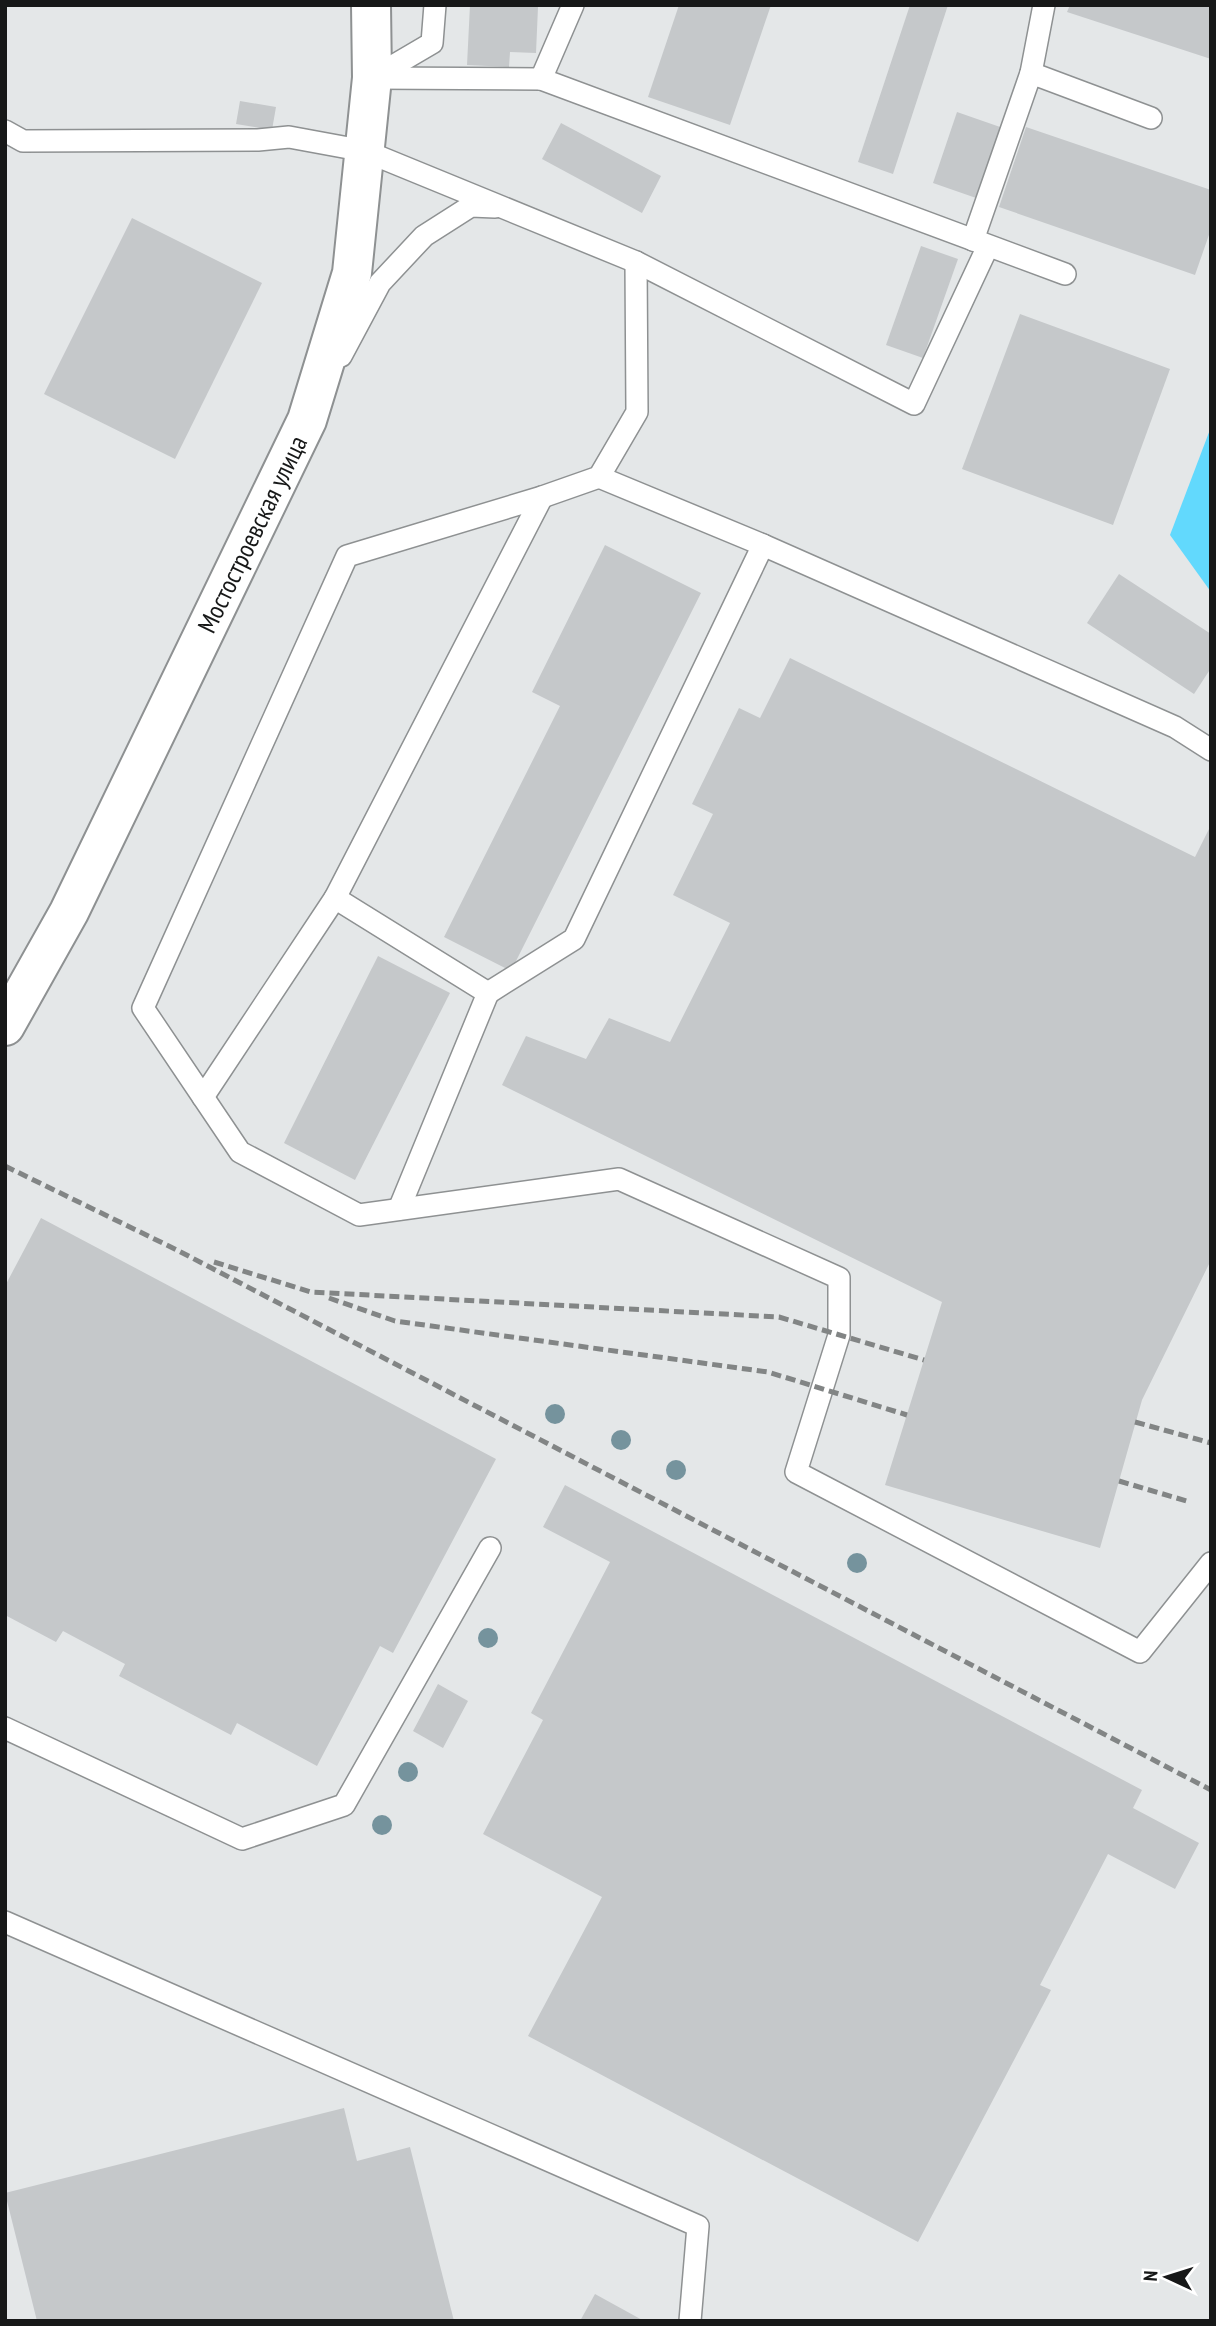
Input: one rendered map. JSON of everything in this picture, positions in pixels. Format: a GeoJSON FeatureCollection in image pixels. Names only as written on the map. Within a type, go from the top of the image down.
{"type":"FeatureCollection","features":[{"type":"Feature","properties":{"kind":"main road","name":"Мостостроевская улица"},"geometry":{"type":"LineString","coordinates":[[5,1026],[69,912],[307,420],[352,273],[372,78],[371,5]]}},
{"type":"Feature","properties":{"kind":"lane"},"geometry":{"type":"LineString","coordinates":[[372,78],[432,43],[435,5]]}},
{"type":"Feature","properties":{"kind":"lane"},"geometry":{"type":"LineString","coordinates":[[541,79],[573,5]]}},
{"type":"Feature","properties":{"kind":"lane"},"geometry":{"type":"LineString","coordinates":[[5,131],[23,141],[258,140],[289,137],[365,150],[636,262],[914,404],[981,243],[1031,72],[1044,5]]}},
{"type":"Feature","properties":{"kind":"lane"},"geometry":{"type":"LineString","coordinates":[[1031,72],[1151,118]]}},
{"type":"Feature","properties":{"kind":"lane"},"geometry":{"type":"LineString","coordinates":[[372,78],[541,79],[1065,274]]}},
{"type":"Feature","properties":{"kind":"lane"},"geometry":{"type":"LineString","coordinates":[[307,420],[380,283],[424,236],[471,206],[502,207]]}},
{"type":"Feature","properties":{"kind":"lane"},"geometry":{"type":"LineString","coordinates":[[636,262],[637,412],[599,477],[347,556],[143,1008],[240,1152],[359,1215],[619,1179],[839,1278],[839,1335],[796,1472],[1140,1652],[1211,1563]]}},
{"type":"Feature","properties":{"kind":"lane"},"geometry":{"type":"LineString","coordinates":[[599,477],[763,545],[1175,727],[1211,750]]}},
{"type":"Feature","properties":{"kind":"lane"},"geometry":{"type":"LineString","coordinates":[[203,1097],[335,898],[542,497]]}},
{"type":"Feature","properties":{"kind":"lane"},"geometry":{"type":"LineString","coordinates":[[399,1209],[488,993],[574,939],[763,545]]}},
{"type":"Feature","properties":{"kind":"lane"},"geometry":{"type":"LineString","coordinates":[[335,898],[488,993]]}},
{"type":"Feature","properties":{"kind":"lane"},"geometry":{"type":"LineString","coordinates":[[5,1728],[242,1839],[344,1805],[490,1548]]}},
{"type":"Feature","properties":{"kind":"lane"},"geometry":{"type":"LineString","coordinates":[[5,1922],[698,2226],[690,2321]]}},
{"type":"Feature","properties":{"kind":"shaded area"},"geometry":{"type":"Polygon","coordinates":[[[1211,427],[1211,592],[1170,535],[1211,427]]]}},
{"type":"Feature","properties":{"kind":"building"},"geometry":{"type":"Polygon","coordinates":[[[470,5],[538,7],[536,53],[510,52],[509,67],[467,65],[470,5]]]}},
{"type":"Feature","properties":{"kind":"building"},"geometry":{"type":"Polygon","coordinates":[[[679,5],[771,5],[730,125],[648,97],[679,5]]]}},
{"type":"Feature","properties":{"kind":"building"},"geometry":{"type":"Polygon","coordinates":[[[910,5],[948,5],[893,174],[858,162],[910,5]]]}},
{"type":"Feature","properties":{"kind":"building"},"geometry":{"type":"Polygon","coordinates":[[[1070,5],[1211,5],[1211,59],[1067,12],[1070,5]]]}},
{"type":"Feature","properties":{"kind":"building"},"geometry":{"type":"Polygon","coordinates":[[[240,101],[276,107],[272,130],[236,124],[240,101]]]}},
{"type":"Feature","properties":{"kind":"building"},"geometry":{"type":"Polygon","coordinates":[[[957,112],[1003,128],[979,199],[933,183],[957,112]]]}},
{"type":"Feature","properties":{"kind":"building"},"geometry":{"type":"Polygon","coordinates":[[[561,123],[661,176],[642,213],[542,159],[561,123]]]}},
{"type":"Feature","properties":{"kind":"building"},"geometry":{"type":"Polygon","coordinates":[[[1026,127],[1211,190],[1211,229],[1195,275],[999,207],[1026,127]]]}},
{"type":"Feature","properties":{"kind":"building"},"geometry":{"type":"Polygon","coordinates":[[[132,218],[262,283],[175,459],[44,394],[132,218]]]}},
{"type":"Feature","properties":{"kind":"building"},"geometry":{"type":"Polygon","coordinates":[[[921,246],[958,259],[923,358],[886,345],[921,246]]]}},
{"type":"Feature","properties":{"kind":"building"},"geometry":{"type":"Polygon","coordinates":[[[1020,314],[1170,369],[1113,525],[962,469],[1020,314]]]}},
{"type":"Feature","properties":{"kind":"building"},"geometry":{"type":"Polygon","coordinates":[[[605,545],[701,593],[511,971],[444,937],[560,706],[532,692],[605,545]]]}},
{"type":"Feature","properties":{"kind":"building"},"geometry":{"type":"Polygon","coordinates":[[[1119,574],[1211,634],[1211,668],[1194,694],[1087,623],[1119,574]]]}},
{"type":"Feature","properties":{"kind":"building"},"geometry":{"type":"Polygon","coordinates":[[[790,658],[1195,857],[1211,825],[1211,1260],[1142,1400],[1100,1548],[885,1485],[942,1302],[502,1085],[526,1036],[586,1059],[609,1018],[670,1042],[730,923],[673,895],[713,814],[692,804],[739,708],[760,718],[790,658]]]}},
{"type":"Feature","properties":{"kind":"building"},"geometry":{"type":"Polygon","coordinates":[[[378,956],[450,993],[355,1180],[284,1143],[378,956]]]}},
{"type":"Feature","properties":{"kind":"building"},"geometry":{"type":"Polygon","coordinates":[[[41,1218],[496,1459],[393,1653],[380,1646],[317,1766],[237,1723],[231,1735],[119,1676],[125,1664],[63,1631],[56,1642],[5,1615],[5,1286],[41,1218]]]}},
{"type":"Feature","properties":{"kind":"building"},"geometry":{"type":"Polygon","coordinates":[[[565,1485],[1142,1790],[1133,1808],[1199,1843],[1175,1889],[1108,1854],[1040,1985],[1051,1990],[918,2242],[528,2036],[602,1897],[483,1834],[543,1720],[531,1713],[610,1562],[543,1527],[565,1485]]]}},
{"type":"Feature","properties":{"kind":"building"},"geometry":{"type":"Polygon","coordinates":[[[438,1684],[468,1701],[443,1748],[413,1731],[438,1684]]]}},
{"type":"Feature","properties":{"kind":"building"},"geometry":{"type":"Polygon","coordinates":[[[344,2108],[357,2161],[410,2147],[454,2321],[37,2321],[5,2193],[344,2108]]]}},
{"type":"Feature","properties":{"kind":"building"},"geometry":{"type":"Polygon","coordinates":[[[595,2294],[644,2321],[580,2321],[595,2294]]]}},
{"type":"Feature","properties":{"kind":"railway"},"geometry":{"type":"LineString","coordinates":[[5,1166],[177,1250],[1211,1790]]}},
{"type":"Feature","properties":{"kind":"railway"},"geometry":{"type":"LineString","coordinates":[[214,1262],[311,1292],[779,1317],[924,1360]]}},
{"type":"Feature","properties":{"kind":"railway"},"geometry":{"type":"LineString","coordinates":[[329,1298],[395,1321],[768,1372],[907,1415]]}},
{"type":"Feature","properties":{"kind":"railway"},"geometry":{"type":"LineString","coordinates":[[1135,1422],[1211,1443]]}},
{"type":"Feature","properties":{"kind":"railway"},"geometry":{"type":"LineString","coordinates":[[1119,1481],[1190,1502]]}}]}
